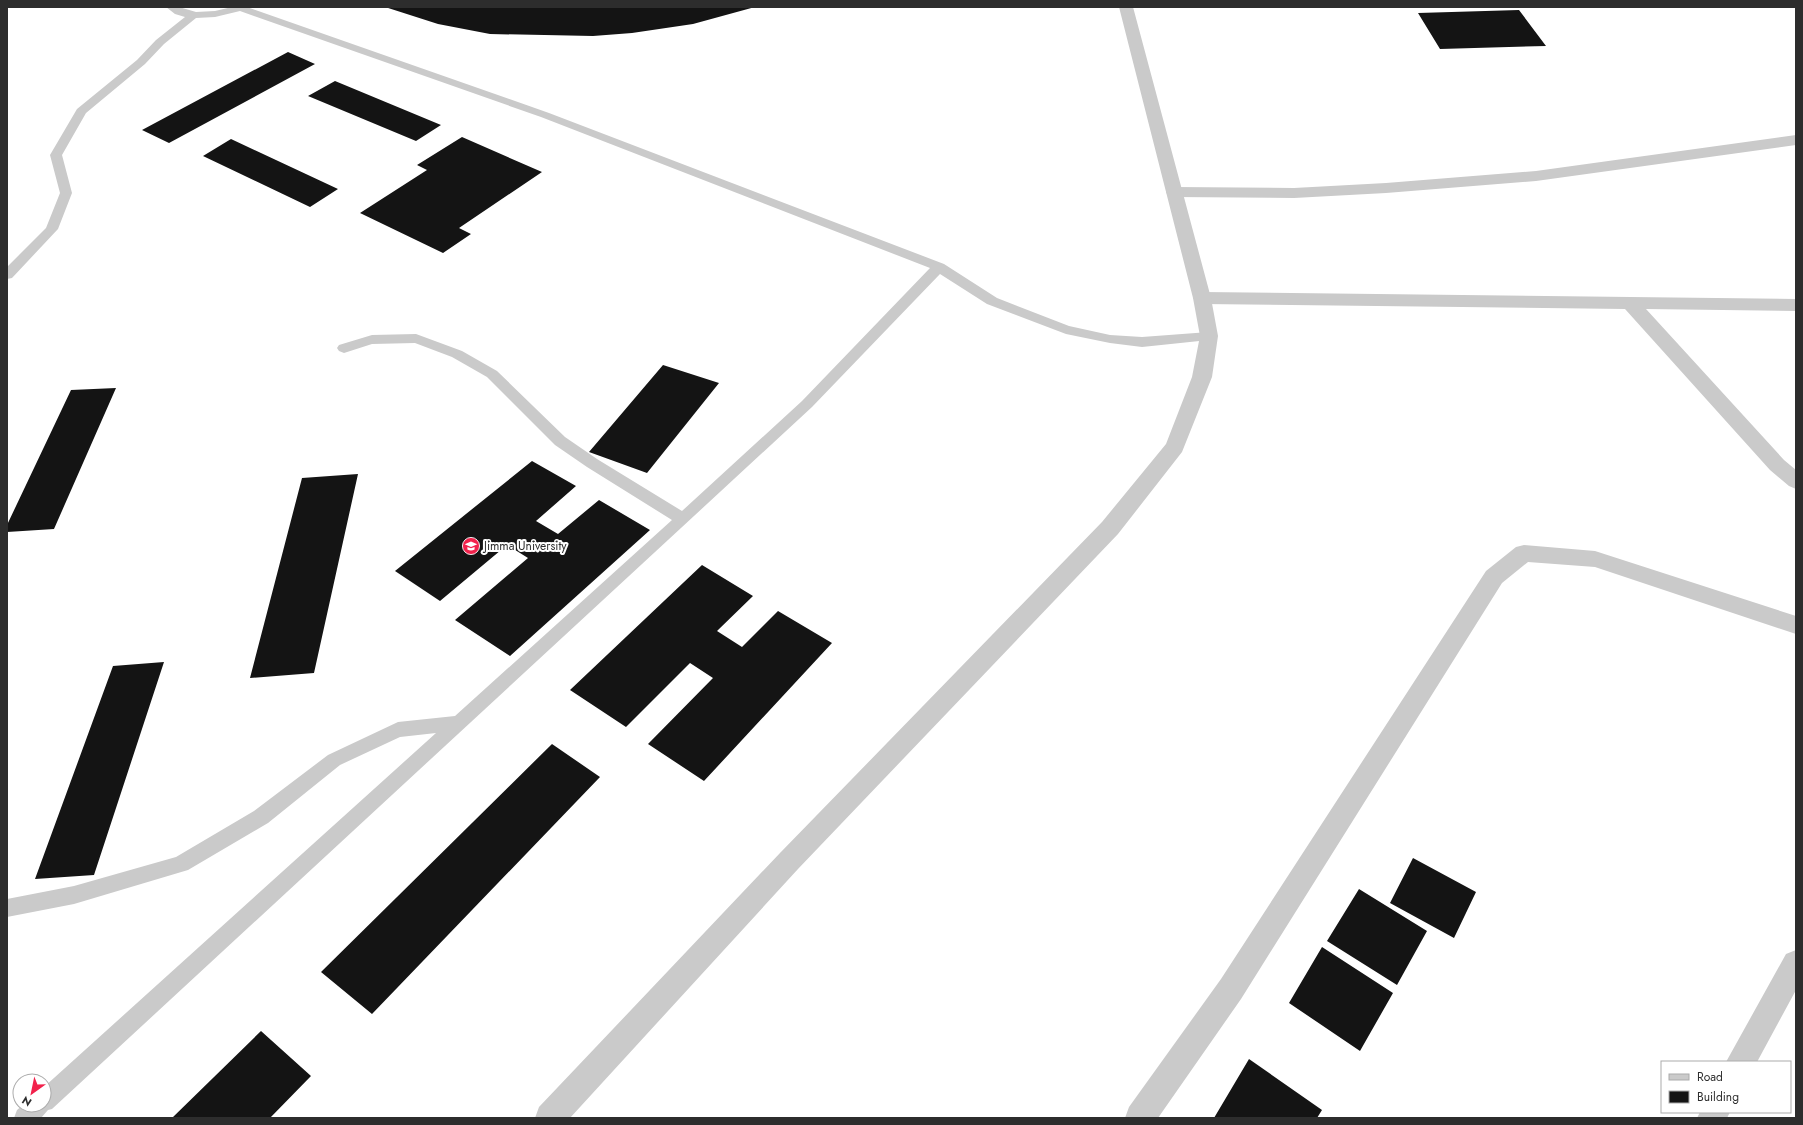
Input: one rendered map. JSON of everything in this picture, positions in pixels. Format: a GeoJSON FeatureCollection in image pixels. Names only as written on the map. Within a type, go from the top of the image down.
{"type":"FeatureCollection","features":[{"type":"Feature","properties":{"kind":"street"},"geometry":{"type":"LineString","coordinates":[[550,1118],[789,861],[1110,528],[1175,447],[1202,378],[1209,336],[1202,298],[1126,7]]}},
{"type":"Feature","properties":{"kind":"street"},"geometry":{"type":"LineString","coordinates":[[1174,192],[1294,193],[1418,186],[1536,176],[1796,140]]}},
{"type":"Feature","properties":{"kind":"street"},"geometry":{"type":"LineString","coordinates":[[1202,298],[1796,306]]}},
{"type":"Feature","properties":{"kind":"street"},"geometry":{"type":"LineString","coordinates":[[1630,303],[1777,465],[1796,481]]}},
{"type":"Feature","properties":{"kind":"street"},"geometry":{"type":"LineString","coordinates":[[1140,1118],[1231,989],[1494,577],[1524,553],[1595,559],[1692,589],[1796,625]]}},
{"type":"Feature","properties":{"kind":"street"},"geometry":{"type":"LineString","coordinates":[[1743,1061],[1796,963]]}},
{"type":"Feature","properties":{"kind":"lane"},"geometry":{"type":"LineString","coordinates":[[171,7],[180,12],[194,15],[214,14],[241,7],[545,115],[939,267],[992,301],[1066,330],[1110,339],[1142,342],[1209,336]]}},
{"type":"Feature","properties":{"kind":"lane"},"geometry":{"type":"LineString","coordinates":[[7,275],[52,229],[66,193],[56,155],[81,111],[141,62],[160,42],[194,15]]}},
{"type":"Feature","properties":{"kind":"lane"},"geometry":{"type":"LineString","coordinates":[[52,1094],[807,404],[939,267]]}},
{"type":"Feature","properties":{"kind":"lane"},"geometry":{"type":"LineString","coordinates":[[344,348],[372,340],[416,338],[457,354],[492,374],[560,441],[592,463],[682,519]]}},
{"type":"Feature","properties":{"kind":"lane"},"geometry":{"type":"LineString","coordinates":[[7,908],[74,895],[181,864],[261,817],[334,760],[398,730],[458,723]]}},
{"type":"Feature","properties":{"kind":"building"},"geometry":{"type":"Polygon","coordinates":[[[385,7],[755,7],[693,24],[632,33],[593,36],[490,34],[438,24],[385,7]]]}},
{"type":"Feature","properties":{"kind":"building"},"geometry":{"type":"Polygon","coordinates":[[[1519,10],[1546,46],[1440,49],[1418,13],[1519,10]]]}},
{"type":"Feature","properties":{"kind":"building"},"geometry":{"type":"Polygon","coordinates":[[[288,52],[315,64],[169,143],[142,130],[288,52]]]}},
{"type":"Feature","properties":{"kind":"building"},"geometry":{"type":"Polygon","coordinates":[[[335,81],[441,125],[416,141],[308,96],[335,81]]]}},
{"type":"Feature","properties":{"kind":"building"},"geometry":{"type":"Polygon","coordinates":[[[462,137],[542,172],[459,228],[471,234],[443,253],[360,213],[427,170],[417,165],[462,137]]]}},
{"type":"Feature","properties":{"kind":"building"},"geometry":{"type":"Polygon","coordinates":[[[231,139],[338,189],[310,207],[203,156],[231,139]]]}},
{"type":"Feature","properties":{"kind":"building"},"geometry":{"type":"Polygon","coordinates":[[[663,365],[719,383],[647,473],[589,452],[663,365]]]}},
{"type":"Feature","properties":{"kind":"building"},"geometry":{"type":"Polygon","coordinates":[[[116,388],[54,529],[7,532],[7,525],[71,390],[116,388]]]}},
{"type":"Feature","properties":{"kind":"building"},"geometry":{"type":"Polygon","coordinates":[[[532,461],[576,486],[536,521],[558,534],[599,500],[650,530],[510,656],[455,620],[528,558],[507,545],[440,601],[395,571],[532,461]]]}},
{"type":"Feature","properties":{"kind":"building"},"geometry":{"type":"Polygon","coordinates":[[[358,474],[314,673],[250,678],[302,478],[358,474]]]}},
{"type":"Feature","properties":{"kind":"building"},"geometry":{"type":"Polygon","coordinates":[[[702,565],[753,596],[717,631],[742,647],[778,611],[832,643],[704,781],[648,744],[713,678],[690,663],[626,727],[570,690],[702,565]]]}},
{"type":"Feature","properties":{"kind":"building"},"geometry":{"type":"Polygon","coordinates":[[[164,662],[94,875],[35,879],[113,666],[164,662]]]}},
{"type":"Feature","properties":{"kind":"building"},"geometry":{"type":"Polygon","coordinates":[[[552,744],[600,777],[372,1014],[321,972],[552,744]]]}},
{"type":"Feature","properties":{"kind":"building"},"geometry":{"type":"Polygon","coordinates":[[[1413,858],[1476,892],[1454,938],[1390,903],[1413,858]]]}},
{"type":"Feature","properties":{"kind":"building"},"geometry":{"type":"Polygon","coordinates":[[[1359,889],[1427,931],[1397,985],[1327,941],[1359,889]]]}},
{"type":"Feature","properties":{"kind":"building"},"geometry":{"type":"Polygon","coordinates":[[[1322,947],[1393,993],[1360,1051],[1289,1003],[1322,947]]]}},
{"type":"Feature","properties":{"kind":"building"},"geometry":{"type":"Polygon","coordinates":[[[261,1031],[311,1076],[270,1118],[172,1118],[261,1031]]]}},
{"type":"Feature","properties":{"kind":"building"},"geometry":{"type":"Polygon","coordinates":[[[1249,1059],[1322,1110],[1317,1118],[1214,1118],[1249,1059]]]}},
{"type":"Feature","properties":{"kind":"place","name":"Jimma University"},"geometry":{"type":"Point","coordinates":[471,546]}}]}
